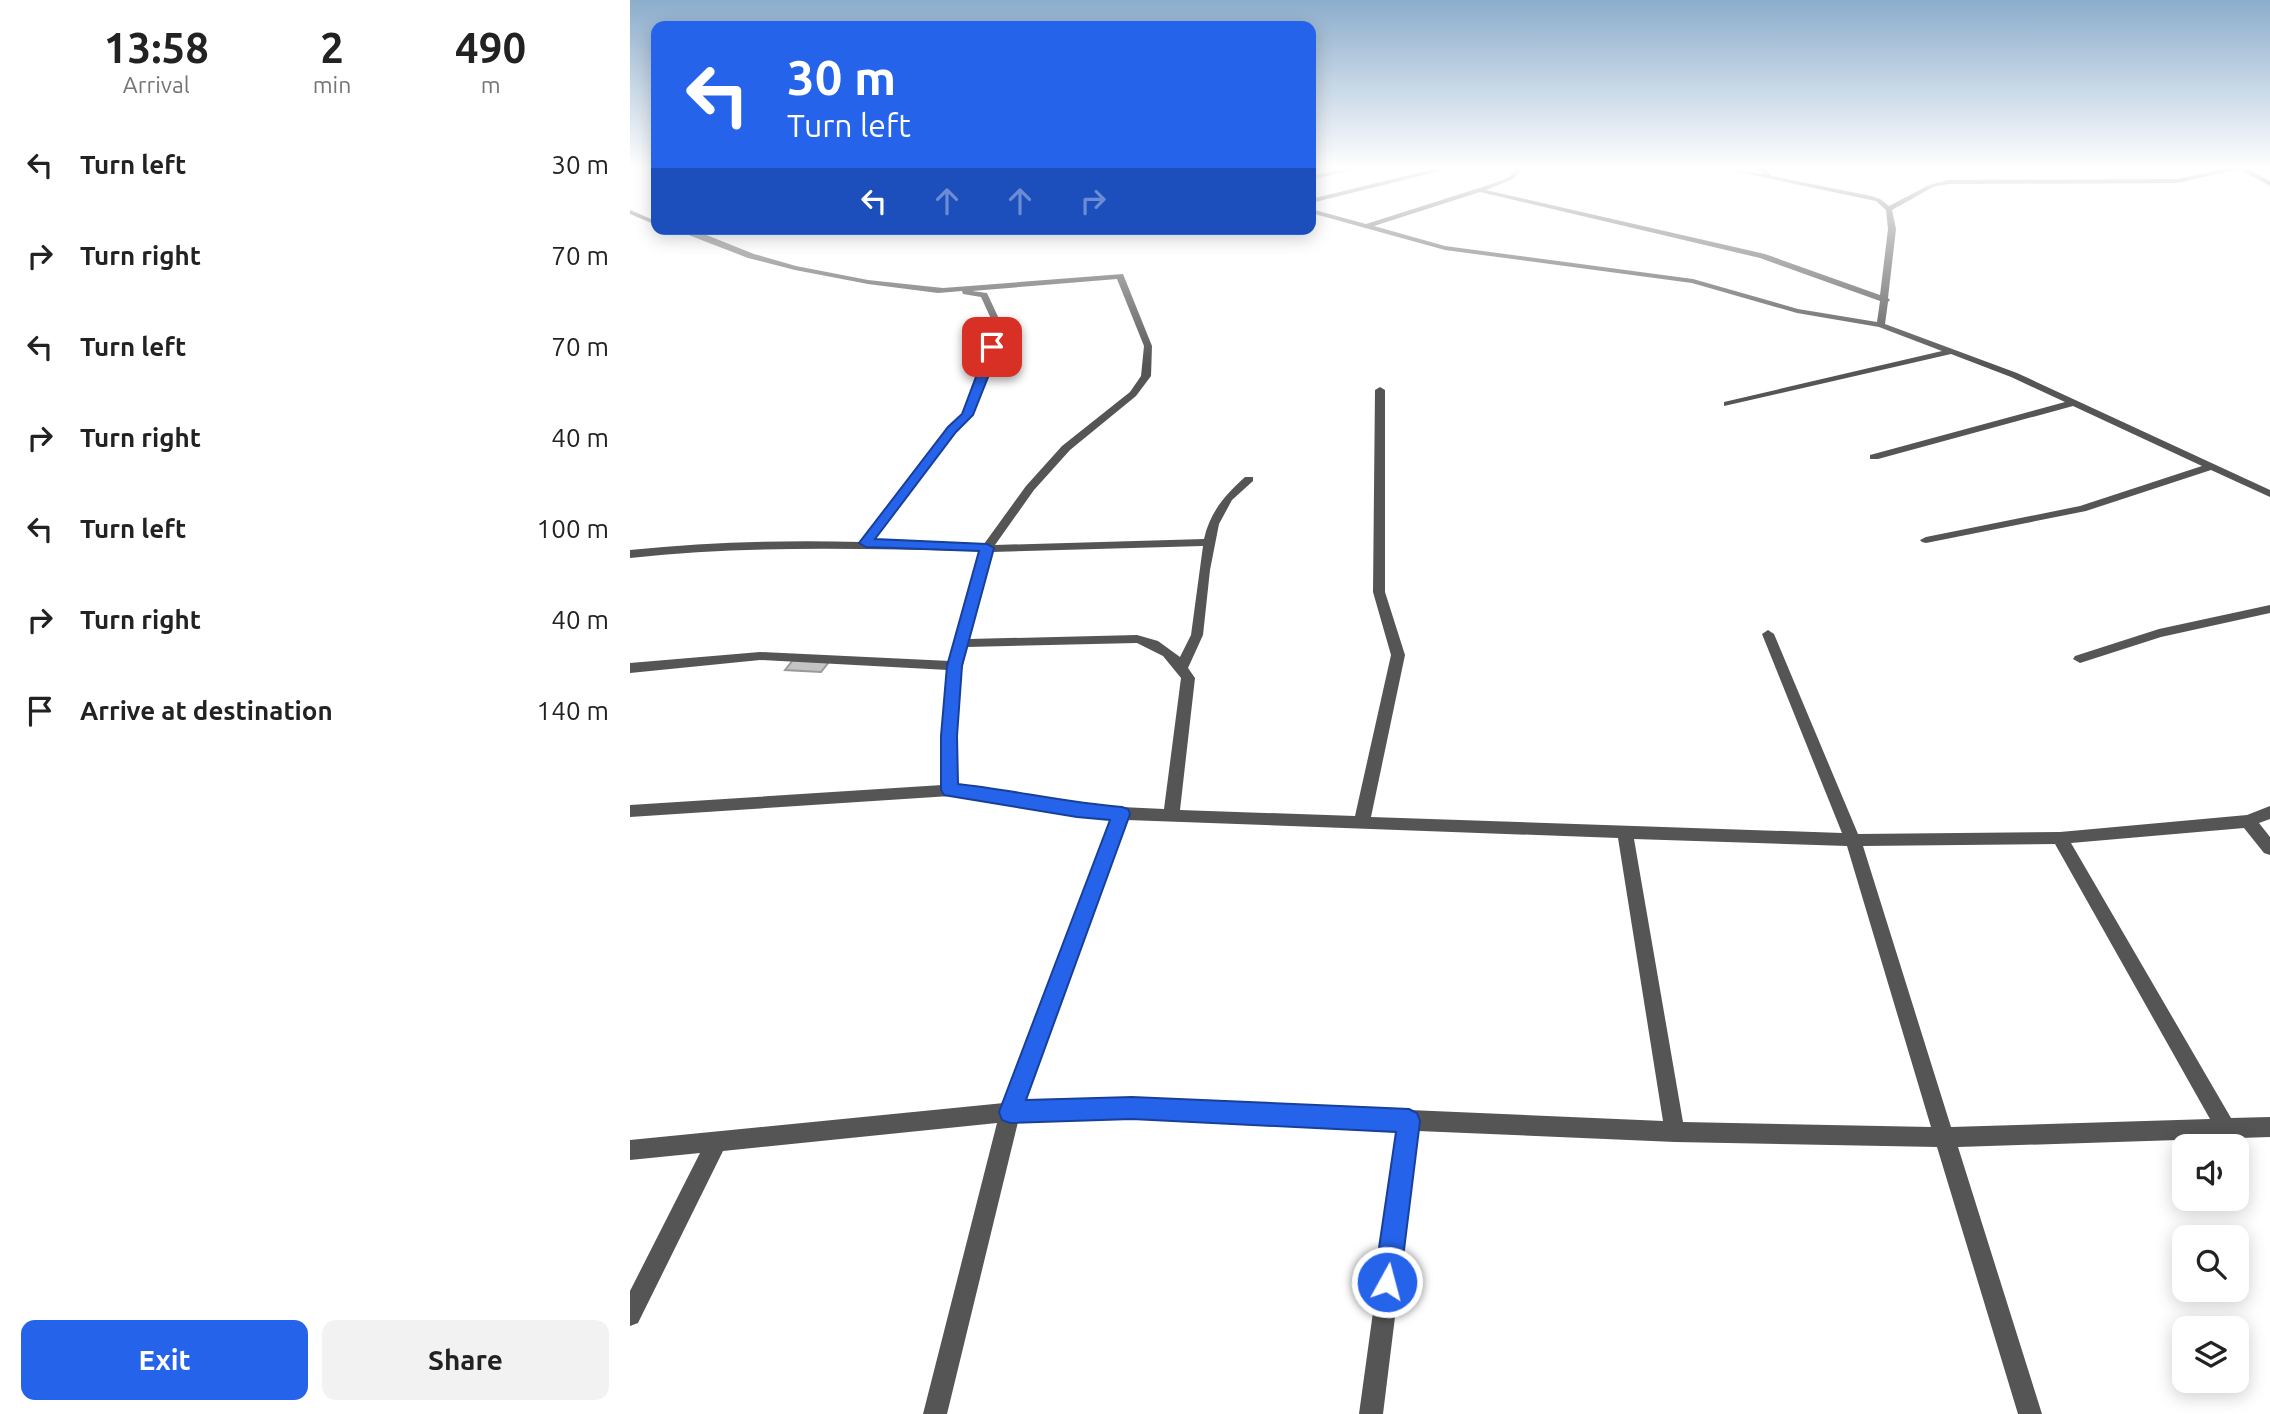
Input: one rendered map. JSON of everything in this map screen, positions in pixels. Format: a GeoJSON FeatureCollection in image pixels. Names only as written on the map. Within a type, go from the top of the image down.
{"type":"FeatureCollection","features":[{"type":"Feature","properties":{"kind":"street"},"geometry":{"type":"LineString","coordinates":[[1387,233],[1462,251],[1693,281],[1797,311],[1881,325],[1955,351],[2270,494]]}},
{"type":"Feature","properties":{"kind":"street"},"geometry":{"type":"LineString","coordinates":[[1661,233],[1762,257],[1886,300]]}},
{"type":"Feature","properties":{"kind":"street"},"geometry":{"type":"LineString","coordinates":[[1881,325],[1892,233]]}},
{"type":"Feature","properties":{"kind":"street"},"geometry":{"type":"LineString","coordinates":[[694,235],[786,266],[868,282],[979,293],[988,299],[996,321],[989,362],[967,415],[952,430],[866,543]]}},
{"type":"Feature","properties":{"kind":"street"},"geometry":{"type":"LineString","coordinates":[[938,291],[1120,276],[1148,346],[1146,376],[1133,394],[1066,448],[1030,488],[987,548],[955,666],[949,736],[950,790]]}},
{"type":"Feature","properties":{"kind":"street"},"geometry":{"type":"LineString","coordinates":[[1727,404],[1955,351]]}},
{"type":"Feature","properties":{"kind":"street"},"geometry":{"type":"LineString","coordinates":[[1362,822],[1398,655],[1379,592],[1380,390]]}},
{"type":"Feature","properties":{"kind":"street"},"geometry":{"type":"LineString","coordinates":[[1874,457],[2073,403]]}},
{"type":"Feature","properties":{"kind":"street"},"geometry":{"type":"LineString","coordinates":[[1926,540],[2082,509],[2211,467]]}},
{"type":"Feature","properties":{"kind":"street"},"geometry":{"type":"LineString","coordinates":[[1182,667],[1197,635],[1209,542],[1219,511],[1228,498],[1250,479]]}},
{"type":"Feature","properties":{"kind":"street"},"geometry":{"type":"LineString","coordinates":[[630,554],[695,546],[866,543],[987,548],[1209,542]]}},
{"type":"Feature","properties":{"kind":"street"},"geometry":{"type":"LineString","coordinates":[[2080,659],[2159,633],[2270,609]]}},
{"type":"Feature","properties":{"kind":"street"},"geometry":{"type":"LineString","coordinates":[[1768,634],[1853,839],[2030,1414]]}},
{"type":"Feature","properties":{"kind":"street"},"geometry":{"type":"LineString","coordinates":[[962,643],[1137,639],[1158,646],[1182,667],[1188,678],[1171,816]]}},
{"type":"Feature","properties":{"kind":"street"},"geometry":{"type":"LineString","coordinates":[[630,668],[760,656],[955,666]]}},
{"type":"Feature","properties":{"kind":"street"},"geometry":{"type":"LineString","coordinates":[[630,811],[950,790],[1077,810],[1122,814],[1853,839],[2060,838],[2248,821],[2270,812]]}},
{"type":"Feature","properties":{"kind":"street"},"geometry":{"type":"LineString","coordinates":[[935,1414],[1010,1112],[1122,814]]}},
{"type":"Feature","properties":{"kind":"street"},"geometry":{"type":"LineString","coordinates":[[2248,821],[2270,848]]}},
{"type":"Feature","properties":{"kind":"street"},"geometry":{"type":"LineString","coordinates":[[1625,832],[1675,1132]]}},
{"type":"Feature","properties":{"kind":"street"},"geometry":{"type":"LineString","coordinates":[[2060,838],[2227,1130]]}},
{"type":"Feature","properties":{"kind":"street"},"geometry":{"type":"LineString","coordinates":[[630,1150],[1010,1112],[1132,1108],[1675,1132],[1945,1137],[2270,1128]]}},
{"type":"Feature","properties":{"kind":"street"},"geometry":{"type":"LineString","coordinates":[[1371,1414],[1409,1121]]}},
{"type":"Feature","properties":{"kind":"street"},"geometry":{"type":"LineString","coordinates":[[630,1315],[716,1143]]}},
{"type":"Feature","properties":{"kind":"building"},"geometry":{"type":"Polygon","coordinates":[[[793,660],[829,662],[821,672],[785,670],[793,660]]]}},
{"type":"Feature","properties":{"kind":"route"},"geometry":{"type":"LineString","coordinates":[[992,347],[978,393],[967,415],[952,430],[866,543],[987,548],[955,666],[949,736],[950,790],[1077,810],[1122,814],[1010,1112],[1132,1108],[1409,1121],[1387,1282]]}}]}
